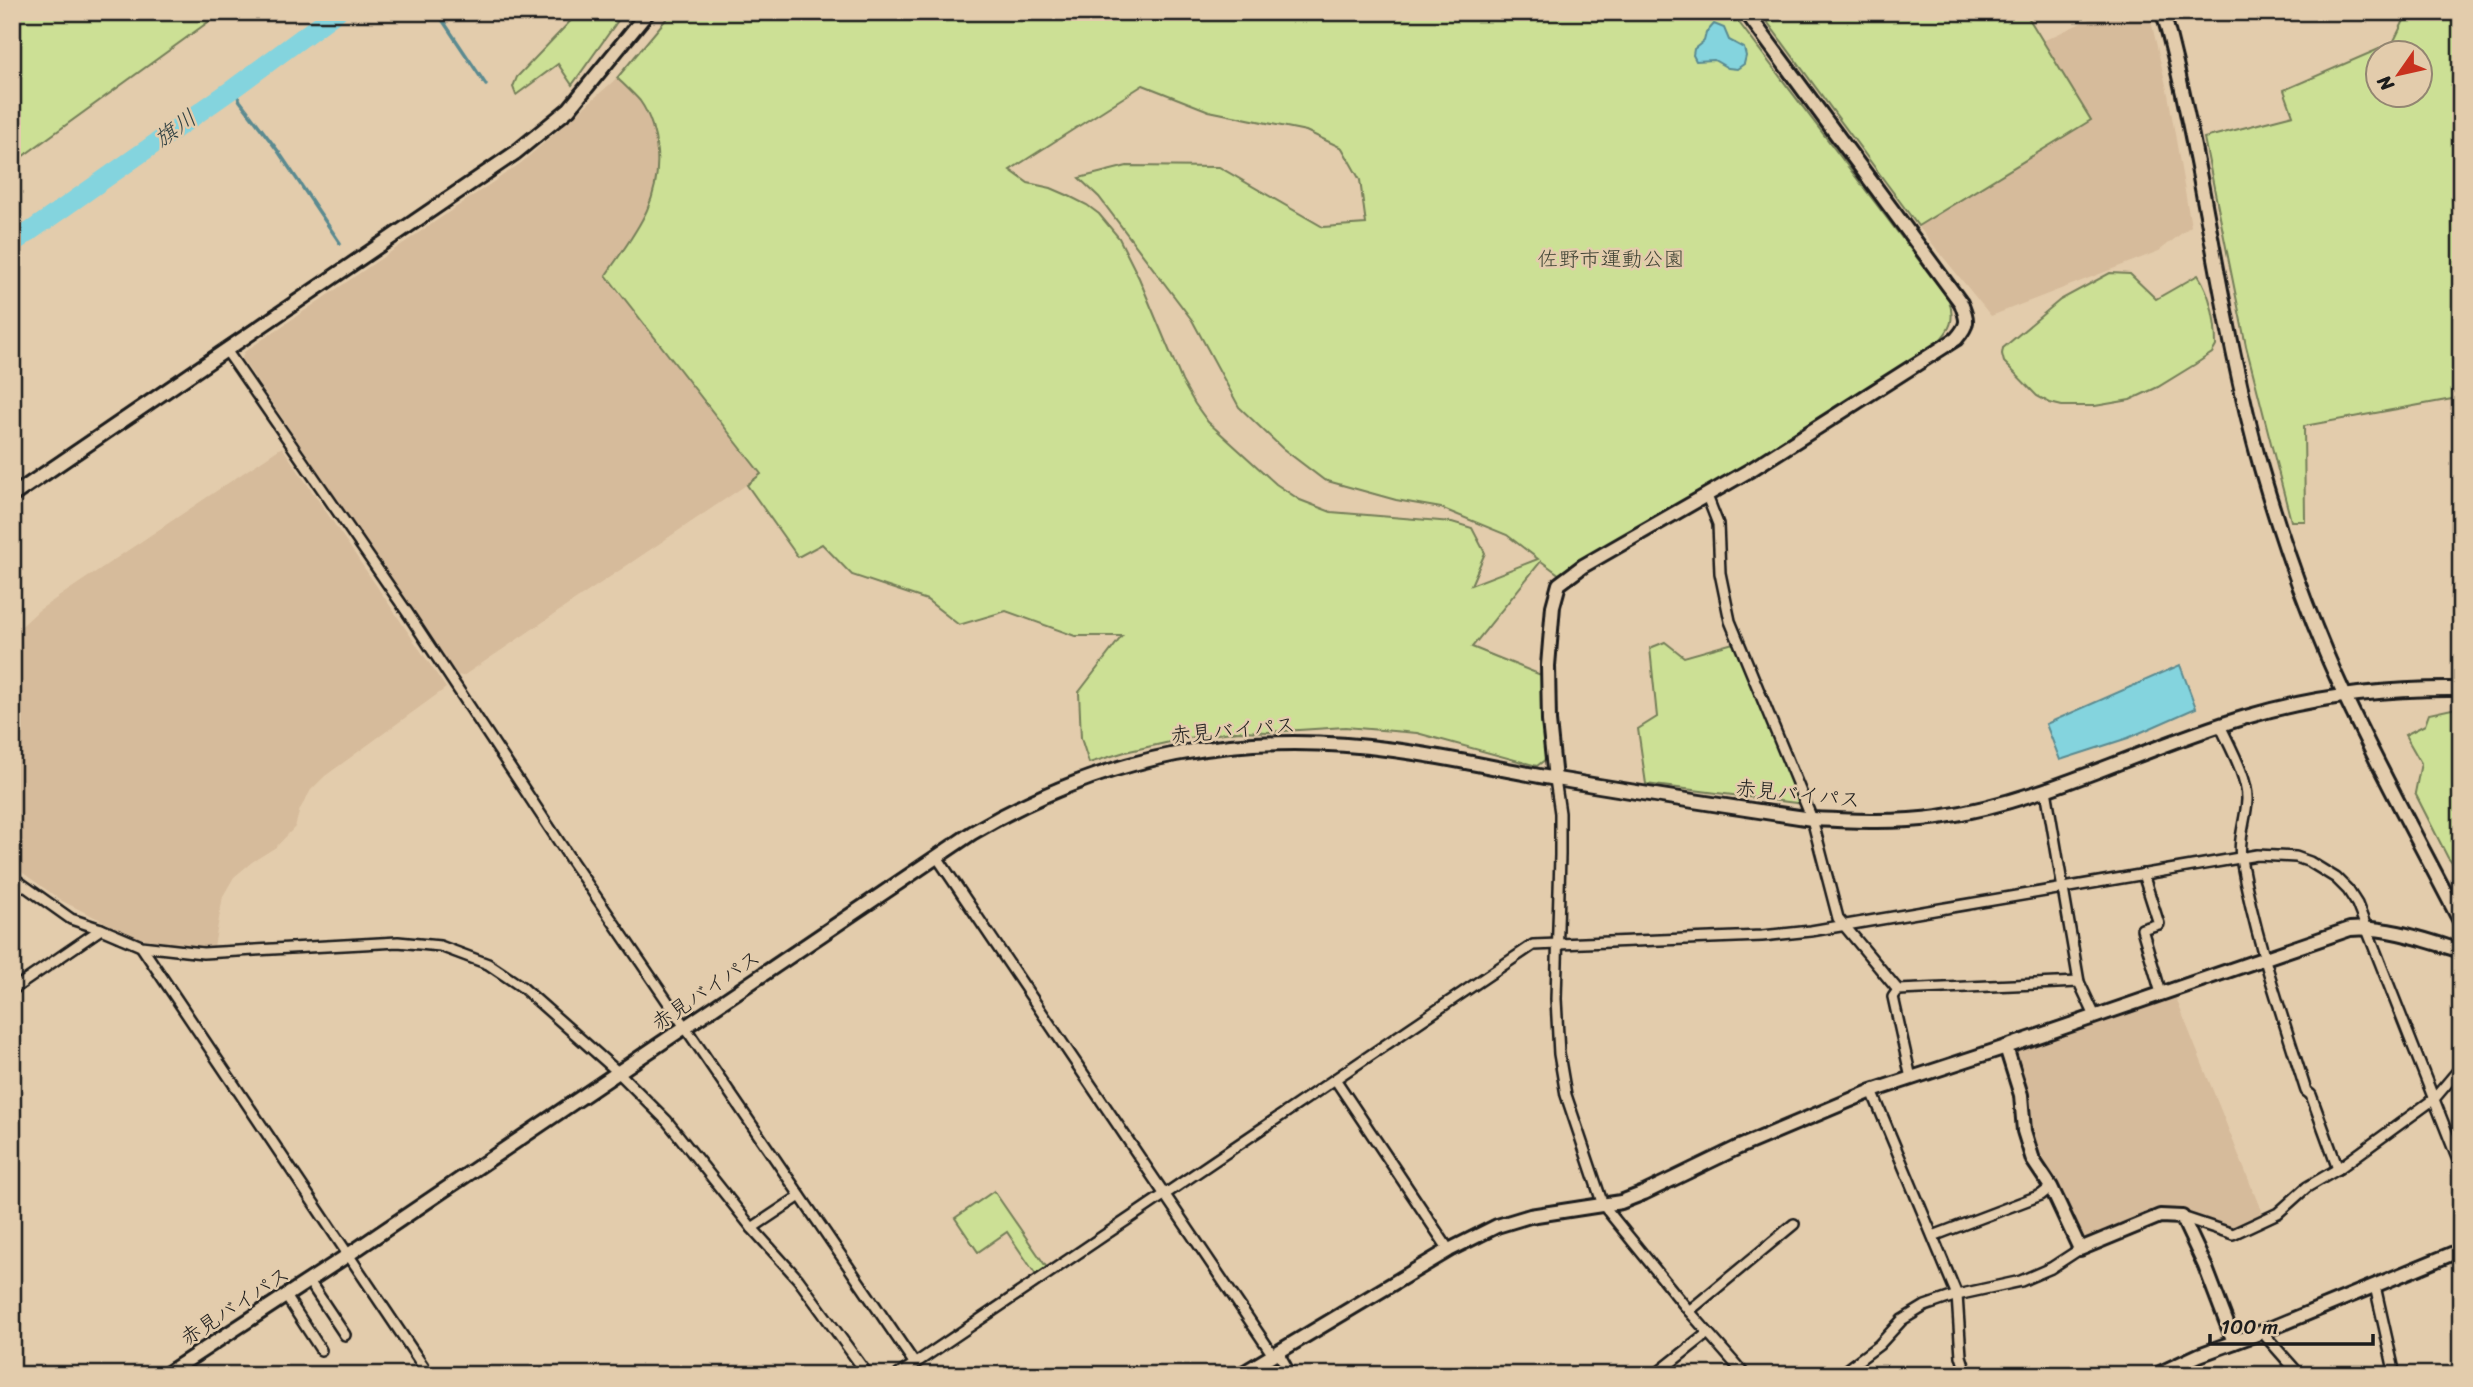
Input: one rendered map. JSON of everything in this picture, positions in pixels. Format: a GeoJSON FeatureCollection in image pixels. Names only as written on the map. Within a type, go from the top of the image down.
{"type":"FeatureCollection","features":[{"type":"Feature","properties":{"kind":"street"},"geometry":{"type":"LineString","coordinates":[[12,496],[408,228],[544,131],[569,109],[593,82],[648,12]]}},
{"type":"Feature","properties":{"kind":"street"},"geometry":{"type":"LineString","coordinates":[[1745,1375],[1603,1205],[1566,1096],[1559,1054],[1556,999],[1560,813],[1549,721],[1548,666],[1553,606],[1559,584],[1583,566],[1707,496],[1956,339],[1964,330],[1967,319],[1961,303],[1746,12]]}},
{"type":"Feature","properties":{"kind":"street"},"geometry":{"type":"LineString","coordinates":[[2164,12],[2200,173],[2233,349],[2261,467],[2297,576],[2345,695],[2461,923]]}},
{"type":"Feature","properties":{"kind":"street"},"geometry":{"type":"LineString","coordinates":[[226,350],[407,612],[571,860],[915,1364]]}},
{"type":"Feature","properties":{"kind":"street"},"geometry":{"type":"LineString","coordinates":[[1707,496],[1718,524],[1720,573],[1730,621],[1812,818],[1838,918],[1898,990]]}},
{"type":"Feature","properties":{"kind":"street","name":"赤見バイパス"},"geometry":{"type":"LineString","coordinates":[[165,1375],[1000,817],[1072,784],[1126,765],[1211,748],[1279,742],[1351,745],[1812,818],[1887,821],[1941,816],[1994,805],[2046,790],[2220,725],[2284,707],[2345,695],[2461,689]]}},
{"type":"Feature","properties":{"kind":"street"},"geometry":{"type":"LineString","coordinates":[[2220,725],[2236,761],[2247,799],[2240,838],[2241,856],[2264,958],[2306,1091],[2311,1095],[2338,1169]]}},
{"type":"Feature","properties":{"kind":"street"},"geometry":{"type":"LineString","coordinates":[[2046,790],[2079,982],[2095,1016]]}},
{"type":"Feature","properties":{"kind":"street"},"geometry":{"type":"LineString","coordinates":[[898,1375],[1533,945],[1762,936],[2064,889],[2241,856],[2296,857],[2336,878],[2357,904],[2461,1168]]}},
{"type":"Feature","properties":{"kind":"street"},"geometry":{"type":"LineString","coordinates":[[937,857],[1164,1194],[1291,1375]]}},
{"type":"Feature","properties":{"kind":"street"},"geometry":{"type":"LineString","coordinates":[[2143,874],[2159,924],[2142,929],[2161,993]]}},
{"type":"Feature","properties":{"kind":"street"},"geometry":{"type":"LineString","coordinates":[[12,877],[71,919],[141,946],[203,953],[398,942],[440,946],[479,960],[522,987],[667,1121],[752,1228],[798,1279],[868,1375]]}},
{"type":"Feature","properties":{"kind":"street"},"geometry":{"type":"LineString","coordinates":[[1240,1375],[1449,1250],[1497,1226],[1530,1216],[1603,1205],[1644,1193],[1719,1156],[1872,1091],[2350,929],[2367,928],[2411,936],[2461,951]]}},
{"type":"Feature","properties":{"kind":"street"},"geometry":{"type":"LineString","coordinates":[[12,990],[101,929]]}},
{"type":"Feature","properties":{"kind":"street"},"geometry":{"type":"LineString","coordinates":[[141,946],[429,1375]]}},
{"type":"Feature","properties":{"kind":"street"},"geometry":{"type":"LineString","coordinates":[[1898,990],[2079,982]]}},
{"type":"Feature","properties":{"kind":"street"},"geometry":{"type":"LineString","coordinates":[[1898,990],[1893,997],[1911,1078]]}},
{"type":"Feature","properties":{"kind":"street"},"geometry":{"type":"LineString","coordinates":[[2006,1047],[2021,1095],[2024,1130],[2033,1160],[2051,1187],[2080,1249]]}},
{"type":"Feature","properties":{"kind":"street"},"geometry":{"type":"LineString","coordinates":[[1839,1375],[1878,1345],[1902,1320],[1925,1306],[2021,1281],[2051,1268],[2080,1249],[2160,1216],[2182,1217],[2234,1234],[2278,1213],[2307,1187],[2338,1169],[2434,1099],[2461,1067]]}},
{"type":"Feature","properties":{"kind":"street"},"geometry":{"type":"LineString","coordinates":[[1335,1079],[1449,1250]]}},
{"type":"Feature","properties":{"kind":"street"},"geometry":{"type":"LineString","coordinates":[[1872,1091],[1957,1296],[1961,1356],[1967,1375]]}},
{"type":"Feature","properties":{"kind":"street"},"geometry":{"type":"LineString","coordinates":[[1933,1237],[2040,1195],[2051,1187]]}},
{"type":"Feature","properties":{"kind":"street"},"geometry":{"type":"LineString","coordinates":[[752,1228],[800,1196]]}},
{"type":"Feature","properties":{"kind":"street"},"geometry":{"type":"LineString","coordinates":[[2182,1217],[2205,1266],[2234,1342]]}},
{"type":"Feature","properties":{"kind":"street"},"geometry":{"type":"LineString","coordinates":[[1689,1311],[1794,1224]]}},
{"type":"Feature","properties":{"kind":"street"},"geometry":{"type":"LineString","coordinates":[[2156,1375],[2179,1363],[2461,1250]]}},
{"type":"Feature","properties":{"kind":"street"},"geometry":{"type":"LineString","coordinates":[[309,1281],[345,1335]]}},
{"type":"Feature","properties":{"kind":"street"},"geometry":{"type":"LineString","coordinates":[[2375,1286],[2395,1375]]}},
{"type":"Feature","properties":{"kind":"street"},"geometry":{"type":"LineString","coordinates":[[286,1296],[321,1350]]}},
{"type":"Feature","properties":{"kind":"street"},"geometry":{"type":"LineString","coordinates":[[2262,1332],[2300,1375]]}},
{"type":"Feature","properties":{"kind":"street"},"geometry":{"type":"LineString","coordinates":[[1655,1375],[1708,1333]]}},
{"type":"Feature","properties":{"kind":"shaded area"},"geometry":{"type":"Polygon","coordinates":[[[2104,12],[2149,12],[2168,94],[2191,226],[2159,251],[1991,316],[1918,226],[2091,120],[2043,41],[2104,12]]]}},
{"type":"Feature","properties":{"kind":"shaded area"},"geometry":{"type":"Polygon","coordinates":[[[617,78],[641,102],[656,135],[658,169],[653,198],[644,217],[606,275],[761,475],[463,676],[457,675],[242,359],[244,352],[521,163],[617,78]]]}},
{"type":"Feature","properties":{"kind":"shaded area"},"geometry":{"type":"Polygon","coordinates":[[[282,447],[446,688],[325,776],[311,790],[300,809],[295,827],[276,847],[234,877],[223,896],[214,947],[135,937],[62,901],[12,865],[12,635],[39,610],[282,447]]]}},
{"type":"Feature","properties":{"kind":"shaded area"},"geometry":{"type":"Polygon","coordinates":[[[2175,996],[2262,1213],[2233,1228],[2177,1209],[2161,1210],[2083,1243],[2035,1159],[2012,1052],[2175,996]]]}},
{"type":"Feature","properties":{"kind":"green space"},"geometry":{"type":"Polygon","coordinates":[[[22,12],[222,12],[12,164],[12,20],[22,12]]]}},
{"type":"Feature","properties":{"kind":"green space"},"geometry":{"type":"Polygon","coordinates":[[[579,12],[624,12],[572,85],[558,64],[516,95],[513,87],[517,77],[579,12]]]}},
{"type":"Feature","properties":{"kind":"green space","name":"佐野市運動公園"},"geometry":{"type":"Polygon","coordinates":[[[672,12],[1731,12],[1949,300],[1952,319],[1949,329],[1937,343],[1752,461],[1560,575],[1541,561],[1472,647],[1541,675],[1546,759],[1537,766],[1417,733],[1345,727],[1239,731],[1188,738],[1089,763],[1081,738],[1079,692],[1122,636],[1075,636],[1006,611],[959,625],[927,600],[852,575],[822,544],[798,557],[747,485],[761,474],[606,275],[643,218],[655,188],[657,171],[656,146],[650,119],[640,101],[617,78],[672,12]],[[1143,85],[1010,170],[1028,183],[1051,188],[1087,205],[1099,214],[1119,238],[1139,278],[1182,381],[1195,404],[1208,422],[1276,484],[1300,500],[1331,512],[1452,522],[1472,528],[1485,553],[1471,585],[1538,559],[1507,535],[1441,508],[1396,500],[1324,480],[1282,448],[1239,407],[1192,320],[1099,197],[1079,178],[1127,166],[1219,167],[1323,227],[1366,224],[1360,180],[1342,148],[1306,131],[1209,111],[1143,85]]]}},
{"type":"Feature","properties":{"kind":"green space"},"geometry":{"type":"Polygon","coordinates":[[[1760,12],[2025,12],[2091,120],[1918,226],[1760,12]]]}},
{"type":"Feature","properties":{"kind":"green space"},"geometry":{"type":"Polygon","coordinates":[[[2408,12],[2461,12],[2461,394],[2452,399],[2304,426],[2305,521],[2291,521],[2246,346],[2204,138],[2293,115],[2284,90],[2364,56],[2364,108],[2434,108],[2434,38],[2395,38],[2408,12]]]}},
{"type":"Feature","properties":{"kind":"green space"},"geometry":{"type":"Polygon","coordinates":[[[2110,273],[2130,274],[2156,299],[2198,275],[2212,309],[2216,346],[2212,353],[2194,365],[2130,400],[2095,406],[2062,406],[2050,403],[2037,396],[2004,362],[2003,348],[2060,300],[2110,273]]]}},
{"type":"Feature","properties":{"kind":"green space"},"geometry":{"type":"Polygon","coordinates":[[[1665,642],[1684,657],[1737,642],[1804,804],[1646,784],[1638,729],[1657,717],[1650,648],[1665,642]]]}},
{"type":"Feature","properties":{"kind":"green space"},"geometry":{"type":"Polygon","coordinates":[[[2461,707],[2461,874],[2448,858],[2415,793],[2421,763],[2405,735],[2425,725],[2429,714],[2461,707]]]}},
{"type":"Feature","properties":{"kind":"green space"},"geometry":{"type":"Polygon","coordinates":[[[994,1191],[1047,1268],[1036,1275],[1007,1232],[978,1252],[955,1218],[994,1191]]]}},
{"type":"Feature","properties":{"kind":"water"},"geometry":{"type":"Polygon","coordinates":[[[1714,24],[1724,28],[1729,40],[1744,48],[1744,64],[1737,69],[1728,68],[1714,60],[1696,61],[1694,49],[1704,41],[1706,33],[1714,24]]]}},
{"type":"Feature","properties":{"kind":"water"},"geometry":{"type":"Polygon","coordinates":[[[2180,665],[2196,708],[2128,738],[2060,760],[2046,724],[2180,665]]]}},
{"type":"Feature","properties":{"kind":"waterway","name":"旗川"},"geometry":{"type":"LineString","coordinates":[[12,244],[337,12]]}},
{"type":"Feature","properties":{"kind":"waterway"},"geometry":{"type":"LineString","coordinates":[[437,12],[486,85]]}},
{"type":"Feature","properties":{"kind":"waterway"},"geometry":{"type":"LineString","coordinates":[[234,88],[240,101],[278,151],[340,243]]}}]}
